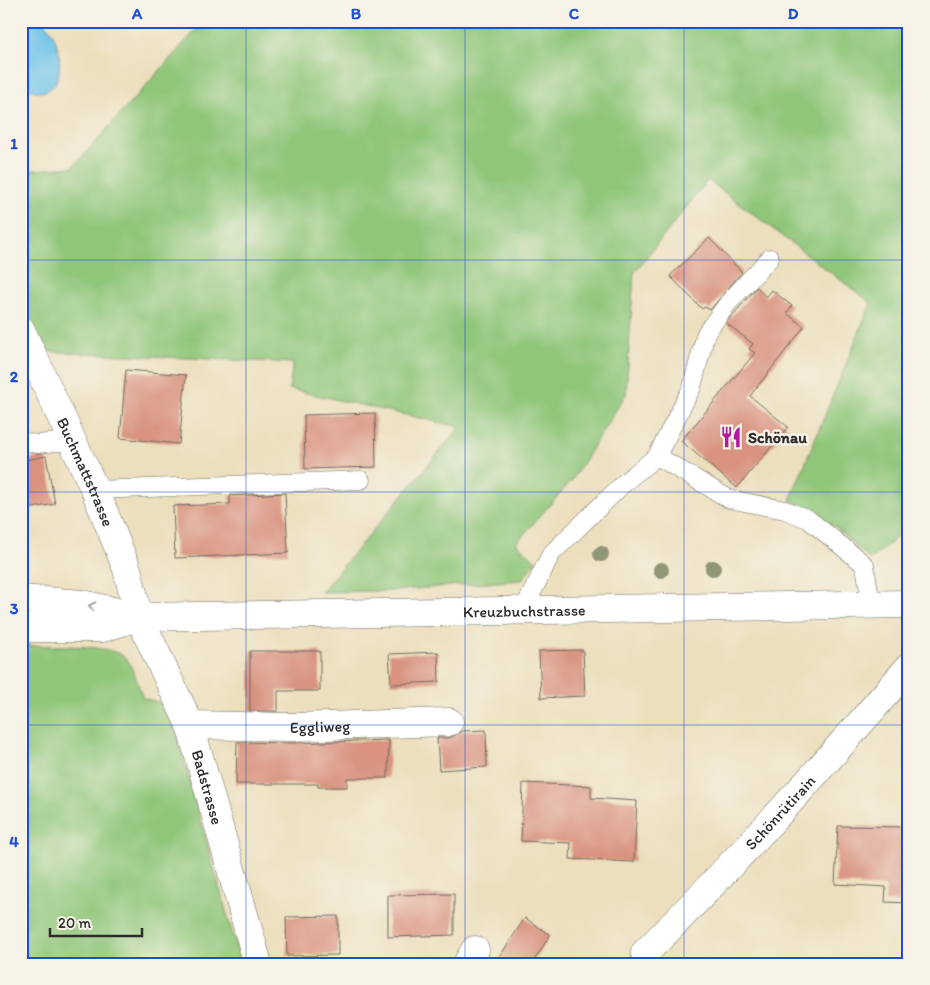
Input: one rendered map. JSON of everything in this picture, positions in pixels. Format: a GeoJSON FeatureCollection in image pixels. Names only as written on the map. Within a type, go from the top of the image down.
{"type":"FeatureCollection","features":[{"type":"Feature","properties":{"kind":"street","name":"Buchmattstrasse"},"geometry":{"type":"LineString","coordinates":[[21,330],[95,490],[127,569],[139,617]]}},
{"type":"Feature","properties":{"kind":"street","name":"Kreuzbuchstrasse"},"geometry":{"type":"LineString","coordinates":[[21,599],[82,604],[139,617],[909,604]]}},
{"type":"Feature","properties":{"kind":"street","name":"Kreuzbuchstrasse"},"geometry":{"type":"LineString","coordinates":[[21,628],[103,628],[139,617]]}},
{"type":"Feature","properties":{"kind":"street","name":"Badstrasse"},"geometry":{"type":"LineString","coordinates":[[139,617],[190,725],[258,964]]}},
{"type":"Feature","properties":{"kind":"street","name":"Schönrütirain"},"geometry":{"type":"LineString","coordinates":[[645,953],[706,892],[834,755],[909,667]]}},
{"type":"Feature","properties":{"kind":"street","name":"Eggliweg"},"geometry":{"type":"LineString","coordinates":[[190,725],[293,727],[449,722]]}},
{"type":"Feature","properties":{"kind":"lane"},"geometry":{"type":"LineString","coordinates":[[524,609],[551,554],[625,482],[657,456],[692,387],[706,333],[728,304],[770,258]]}},
{"type":"Feature","properties":{"kind":"lane"},"geometry":{"type":"LineString","coordinates":[[21,441],[37,444],[71,441]]}},
{"type":"Feature","properties":{"kind":"lane"},"geometry":{"type":"LineString","coordinates":[[657,456],[729,499],[785,510],[808,519],[865,565],[871,604]]}},
{"type":"Feature","properties":{"kind":"lane"},"geometry":{"type":"LineString","coordinates":[[95,490],[360,480]]}},
{"type":"Feature","properties":{"kind":"green space"},"geometry":{"type":"Polygon","coordinates":[[[204,21],[909,21],[909,527],[870,560],[836,527],[790,500],[871,303],[708,180],[634,273],[626,394],[572,480],[516,543],[536,561],[522,580],[391,591],[321,592],[460,427],[289,389],[293,363],[39,351],[21,312],[21,171],[73,167],[204,21]]]}},
{"type":"Feature","properties":{"kind":"green space"},"geometry":{"type":"Polygon","coordinates":[[[21,646],[76,646],[118,653],[125,658],[131,667],[143,698],[165,704],[176,733],[241,964],[21,964],[21,646]]]}},
{"type":"Feature","properties":{"kind":"water"},"geometry":{"type":"Polygon","coordinates":[[[21,21],[42,22],[54,36],[60,62],[54,85],[47,91],[36,91],[21,84],[21,21]]]}},
{"type":"Feature","properties":{"kind":"building"},"geometry":{"type":"Polygon","coordinates":[[[709,238],[742,272],[710,310],[705,307],[702,309],[670,276],[709,238]]]}},
{"type":"Feature","properties":{"kind":"building"},"geometry":{"type":"Polygon","coordinates":[[[757,287],[766,297],[772,290],[792,306],[787,313],[804,327],[750,396],[788,427],[737,488],[681,441],[755,353],[749,349],[753,344],[726,323],[757,287]]]}},
{"type":"Feature","properties":{"kind":"building"},"geometry":{"type":"Polygon","coordinates":[[[126,370],[186,375],[179,444],[120,438],[126,370]]]}},
{"type":"Feature","properties":{"kind":"building"},"geometry":{"type":"Polygon","coordinates":[[[375,413],[376,467],[305,469],[304,415],[375,413]]]}},
{"type":"Feature","properties":{"kind":"building"},"geometry":{"type":"Polygon","coordinates":[[[46,456],[55,504],[21,510],[21,461],[46,456]]]}},
{"type":"Feature","properties":{"kind":"building"},"geometry":{"type":"Polygon","coordinates":[[[285,493],[288,553],[175,558],[173,506],[230,504],[230,496],[285,493]]]}},
{"type":"Feature","properties":{"kind":"building"},"geometry":{"type":"Polygon","coordinates":[[[583,650],[585,696],[541,698],[539,651],[583,650]]]}},
{"type":"Feature","properties":{"kind":"building"},"geometry":{"type":"Polygon","coordinates":[[[250,651],[320,651],[320,691],[278,691],[278,711],[250,711],[250,651]]]}},
{"type":"Feature","properties":{"kind":"building"},"geometry":{"type":"Polygon","coordinates":[[[438,652],[439,682],[391,684],[389,654],[438,652]]]}},
{"type":"Feature","properties":{"kind":"building"},"geometry":{"type":"Polygon","coordinates":[[[486,730],[487,767],[439,770],[437,738],[450,738],[462,731],[486,730]]]}},
{"type":"Feature","properties":{"kind":"building"},"geometry":{"type":"Polygon","coordinates":[[[389,740],[388,778],[347,778],[347,787],[318,787],[318,784],[236,784],[237,742],[293,743],[389,740]]]}},
{"type":"Feature","properties":{"kind":"building"},"geometry":{"type":"Polygon","coordinates":[[[523,783],[591,786],[591,798],[637,801],[634,862],[570,859],[571,843],[521,841],[523,783]]]}},
{"type":"Feature","properties":{"kind":"building"},"geometry":{"type":"Polygon","coordinates":[[[838,826],[909,827],[909,903],[885,902],[886,887],[835,884],[838,826]]]}},
{"type":"Feature","properties":{"kind":"building"},"geometry":{"type":"Polygon","coordinates":[[[454,894],[454,935],[388,937],[388,895],[454,894]]]}},
{"type":"Feature","properties":{"kind":"building"},"geometry":{"type":"Polygon","coordinates":[[[338,916],[338,955],[287,956],[286,917],[338,916]]]}},
{"type":"Feature","properties":{"kind":"building"},"geometry":{"type":"Polygon","coordinates":[[[525,918],[550,935],[532,964],[495,964],[525,918]]]}},
{"type":"Feature","properties":{"kind":"place","name":"Schönau"},"geometry":{"type":"Point","coordinates":[731,437]}}]}
